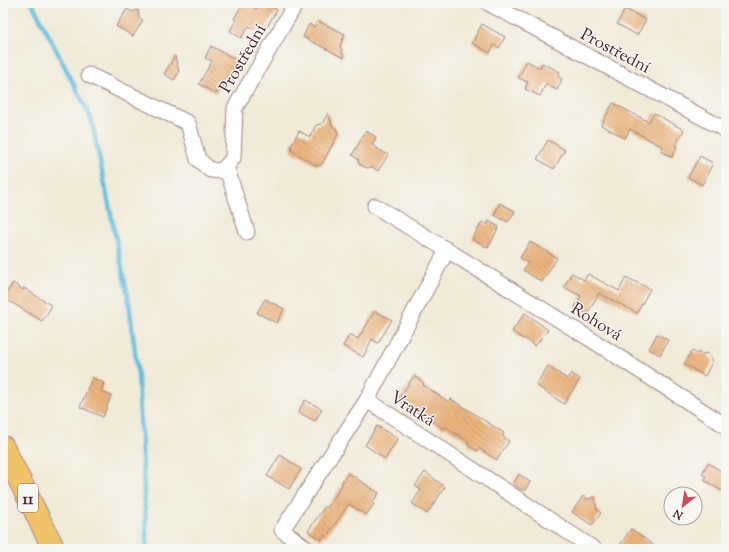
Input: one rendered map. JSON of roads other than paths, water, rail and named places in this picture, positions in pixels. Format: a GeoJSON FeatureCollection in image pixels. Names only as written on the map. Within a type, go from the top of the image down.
{"type":"FeatureCollection","features":[{"type":"Feature","properties":{"kind":"main road","name":"11"},"geometry":{"type":"LineString","coordinates":[[3,446],[54,549]]}},
{"type":"Feature","properties":{"kind":"street","name":"Prostřední"},"geometry":{"type":"LineString","coordinates":[[226,166],[233,158],[235,108],[296,3]]}},
{"type":"Feature","properties":{"kind":"street","name":"Prostřední"},"geometry":{"type":"LineString","coordinates":[[488,3],[726,130]]}},
{"type":"Feature","properties":{"kind":"street"},"geometry":{"type":"LineString","coordinates":[[89,75],[188,123],[198,159],[210,170],[223,170],[226,166],[247,232]]}},
{"type":"Feature","properties":{"kind":"street","name":"Rohová"},"geometry":{"type":"LineString","coordinates":[[375,206],[595,342],[726,426]]}},
{"type":"Feature","properties":{"kind":"street"},"geometry":{"type":"LineString","coordinates":[[367,400],[447,250]]}},
{"type":"Feature","properties":{"kind":"street","name":"Vratká"},"geometry":{"type":"LineString","coordinates":[[306,549],[282,530],[367,400],[594,549]]}},
{"type":"Feature","properties":{"kind":"waterway"},"geometry":{"type":"LineString","coordinates":[[32,3],[91,118],[129,302],[138,376],[147,549]]}}]}
